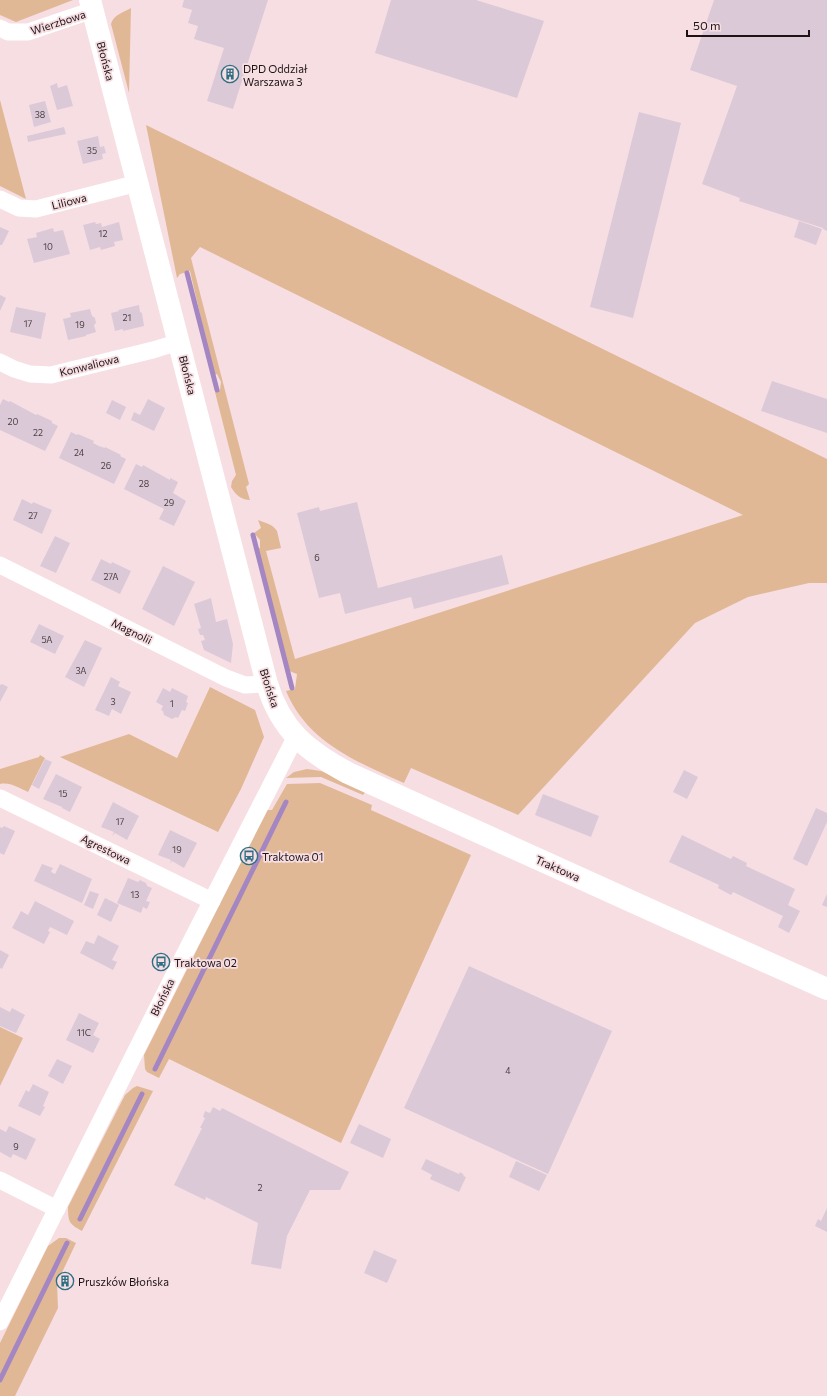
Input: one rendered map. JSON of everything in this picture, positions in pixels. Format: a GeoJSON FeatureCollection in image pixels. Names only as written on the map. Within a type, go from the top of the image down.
{"type":"FeatureCollection","features":[{"type":"Feature","properties":{"kind":"street","name":"Wierzbowa"},"geometry":{"type":"LineString","coordinates":[[0,28],[8,32],[28,32],[92,5]]}},
{"type":"Feature","properties":{"kind":"street","name":"Błońska"},"geometry":{"type":"LineString","coordinates":[[0,1322],[296,736],[276,708],[268,684],[92,5]]}},
{"type":"Feature","properties":{"kind":"street","name":"Liliowa"},"geometry":{"type":"LineString","coordinates":[[0,198],[19,208],[36,209],[138,183]]}},
{"type":"Feature","properties":{"kind":"street","name":"Konwaliowa"},"geometry":{"type":"LineString","coordinates":[[0,362],[14,369],[30,374],[51,375],[153,350],[179,342]]}},
{"type":"Feature","properties":{"kind":"street","name":"Magnolii"},"geometry":{"type":"LineString","coordinates":[[0,565],[226,678],[245,685],[268,684]]}},
{"type":"Feature","properties":{"kind":"street","name":"Traktowa"},"geometry":{"type":"LineString","coordinates":[[296,736],[311,750],[332,764],[374,785],[827,988]]}},
{"type":"Feature","properties":{"kind":"street","name":"Agrestowa"},"geometry":{"type":"LineString","coordinates":[[0,798],[212,901]]}},
{"type":"Feature","properties":{"kind":"street"},"geometry":{"type":"LineString","coordinates":[[0,1180],[57,1209]]}},
{"type":"Feature","properties":{"kind":"shaded area"},"geometry":{"type":"Polygon","coordinates":[[[0,0],[73,0],[16,22],[0,15],[0,0]]]}},
{"type":"Feature","properties":{"kind":"shaded area"},"geometry":{"type":"Polygon","coordinates":[[[131,8],[129,93],[111,24],[116,16],[131,8]]]}},
{"type":"Feature","properties":{"kind":"shaded area"},"geometry":{"type":"Polygon","coordinates":[[[0,100],[26,199],[0,186],[0,100]]]}},
{"type":"Feature","properties":{"kind":"shaded area"},"geometry":{"type":"Polygon","coordinates":[[[146,125],[827,459],[827,583],[809,583],[748,597],[695,623],[518,815],[411,768],[404,783],[369,767],[335,748],[320,737],[307,724],[295,709],[286,691],[295,689],[297,674],[289,671],[258,550],[258,548],[260,548],[260,540],[254,533],[261,528],[258,520],[271,525],[277,531],[281,548],[266,551],[295,659],[743,515],[200,247],[191,258],[249,484],[246,487],[250,500],[239,496],[231,487],[232,481],[236,475],[215,392],[220,390],[221,382],[217,374],[214,375],[190,271],[180,274],[177,278],[146,125]]]}},
{"type":"Feature","properties":{"kind":"shaded area"},"geometry":{"type":"Polygon","coordinates":[[[210,687],[255,710],[264,737],[241,789],[218,832],[60,757],[129,734],[177,758],[210,687]]]}},
{"type":"Feature","properties":{"kind":"shaded area"},"geometry":{"type":"Polygon","coordinates":[[[40,755],[45,758],[28,792],[11,785],[0,784],[0,769],[39,757],[40,755]]]}},
{"type":"Feature","properties":{"kind":"shaded area"},"geometry":{"type":"Polygon","coordinates":[[[307,769],[321,771],[366,791],[363,795],[321,777],[286,778],[294,772],[307,769]]]}},
{"type":"Feature","properties":{"kind":"shaded area"},"geometry":{"type":"Polygon","coordinates":[[[320,783],[372,805],[371,810],[471,855],[341,1143],[169,1059],[159,1078],[147,1072],[145,1069],[144,1055],[242,860],[248,863],[254,851],[248,848],[266,810],[272,810],[287,784],[320,783]]]}},
{"type":"Feature","properties":{"kind":"shaded area"},"geometry":{"type":"Polygon","coordinates":[[[0,1027],[23,1038],[0,1086],[0,1027]]]}},
{"type":"Feature","properties":{"kind":"shaded area"},"geometry":{"type":"Polygon","coordinates":[[[137,1086],[153,1091],[82,1231],[70,1222],[68,1207],[125,1095],[137,1086]]]}},
{"type":"Feature","properties":{"kind":"shaded area"},"geometry":{"type":"Polygon","coordinates":[[[59,1238],[66,1238],[76,1243],[57,1283],[58,1308],[15,1396],[0,1396],[0,1343],[48,1246],[59,1238]]]}},
{"type":"Feature","properties":{"kind":"building","name":"DPD Oddział Warszawa 3"},"geometry":{"type":"Polygon","coordinates":[[[184,0],[268,0],[233,109],[207,101],[224,48],[194,39],[198,26],[188,23],[192,10],[182,7],[184,0]]]}},
{"type":"Feature","properties":{"kind":"building"},"geometry":{"type":"Polygon","coordinates":[[[391,0],[476,0],[544,21],[517,98],[375,53],[391,0]]]}},
{"type":"Feature","properties":{"kind":"building"},"geometry":{"type":"Polygon","coordinates":[[[714,0],[827,0],[827,231],[823,228],[739,201],[740,198],[702,184],[737,86],[690,70],[714,0]]]}},
{"type":"Feature","properties":{"kind":"building"},"geometry":{"type":"Polygon","coordinates":[[[57,83],[58,88],[67,85],[73,106],[57,110],[50,86],[57,83]]]}},
{"type":"Feature","properties":{"kind":"building"},"geometry":{"type":"Polygon","coordinates":[[[45,101],[51,122],[34,127],[29,105],[45,101]]]}},
{"type":"Feature","properties":{"kind":"building"},"geometry":{"type":"Polygon","coordinates":[[[639,112],[681,123],[633,318],[590,307],[639,112]]]}},
{"type":"Feature","properties":{"kind":"building"},"geometry":{"type":"Polygon","coordinates":[[[64,127],[66,134],[28,142],[27,136],[64,127]]]}},
{"type":"Feature","properties":{"kind":"building"},"geometry":{"type":"Polygon","coordinates":[[[98,136],[100,147],[104,146],[106,153],[102,154],[103,159],[83,164],[77,141],[98,136]]]}},
{"type":"Feature","properties":{"kind":"building"},"geometry":{"type":"Polygon","coordinates":[[[799,221],[822,229],[816,245],[794,237],[799,221]]]}},
{"type":"Feature","properties":{"kind":"building"},"geometry":{"type":"Polygon","coordinates":[[[95,222],[96,224],[101,223],[102,227],[119,222],[123,240],[114,242],[115,246],[101,250],[100,247],[90,250],[83,225],[95,222]]]}},
{"type":"Feature","properties":{"kind":"building"},"geometry":{"type":"Polygon","coordinates":[[[0,227],[9,231],[2,245],[0,245],[0,227]]]}},
{"type":"Feature","properties":{"kind":"building"},"geometry":{"type":"Polygon","coordinates":[[[53,228],[54,232],[63,230],[70,254],[34,263],[27,239],[37,237],[36,233],[53,228]]]}},
{"type":"Feature","properties":{"kind":"building"},"geometry":{"type":"Polygon","coordinates":[[[0,295],[6,298],[0,311],[0,295]]]}},
{"type":"Feature","properties":{"kind":"building"},"geometry":{"type":"Polygon","coordinates":[[[139,305],[144,326],[123,331],[123,329],[115,331],[111,313],[139,305]]]}},
{"type":"Feature","properties":{"kind":"building"},"geometry":{"type":"Polygon","coordinates":[[[16,307],[46,313],[41,339],[10,332],[16,307]]]}},
{"type":"Feature","properties":{"kind":"building"},"geometry":{"type":"Polygon","coordinates":[[[90,309],[92,316],[95,318],[96,323],[94,325],[96,332],[68,340],[63,319],[71,317],[70,313],[90,309]]]}},
{"type":"Feature","properties":{"kind":"building"},"geometry":{"type":"Polygon","coordinates":[[[772,381],[827,399],[827,433],[761,411],[772,381]]]}},
{"type":"Feature","properties":{"kind":"building"},"geometry":{"type":"Polygon","coordinates":[[[3,399],[52,421],[52,423],[58,426],[45,451],[0,430],[0,405],[3,399]]]}},
{"type":"Feature","properties":{"kind":"building"},"geometry":{"type":"Polygon","coordinates":[[[148,399],[165,408],[154,431],[131,420],[134,412],[140,415],[148,399]]]}},
{"type":"Feature","properties":{"kind":"building"},"geometry":{"type":"Polygon","coordinates":[[[112,400],[126,407],[120,420],[106,413],[112,400]]]}},
{"type":"Feature","properties":{"kind":"building"},"geometry":{"type":"Polygon","coordinates":[[[71,432],[94,441],[93,443],[105,447],[126,459],[114,484],[59,458],[71,432]]]}},
{"type":"Feature","properties":{"kind":"building"},"geometry":{"type":"Polygon","coordinates":[[[136,464],[142,467],[143,465],[170,480],[170,478],[178,482],[173,493],[186,501],[174,526],[159,519],[164,509],[124,489],[136,464]]]}},
{"type":"Feature","properties":{"kind":"building"},"geometry":{"type":"Polygon","coordinates":[[[22,499],[32,504],[33,502],[52,510],[42,534],[13,520],[22,499]]]}},
{"type":"Feature","properties":{"kind":"building"},"geometry":{"type":"Polygon","coordinates":[[[357,502],[378,588],[502,555],[509,584],[414,609],[411,597],[345,614],[340,593],[319,598],[297,513],[319,507],[320,511],[357,502]]]}},
{"type":"Feature","properties":{"kind":"building"},"geometry":{"type":"Polygon","coordinates":[[[55,536],[70,543],[56,573],[40,566],[55,536]]]}},
{"type":"Feature","properties":{"kind":"building"},"geometry":{"type":"Polygon","coordinates":[[[101,559],[111,564],[112,562],[131,571],[120,594],[91,580],[101,559]]]}},
{"type":"Feature","properties":{"kind":"building"},"geometry":{"type":"Polygon","coordinates":[[[163,566],[195,582],[174,626],[142,609],[163,566]]]}},
{"type":"Feature","properties":{"kind":"building"},"geometry":{"type":"Polygon","coordinates":[[[211,598],[216,622],[227,619],[233,644],[231,663],[204,650],[201,641],[205,640],[203,635],[200,635],[198,629],[201,628],[194,604],[211,598]]]}},
{"type":"Feature","properties":{"kind":"building"},"geometry":{"type":"Polygon","coordinates":[[[39,624],[64,636],[55,654],[30,642],[39,624]]]}},
{"type":"Feature","properties":{"kind":"building"},"geometry":{"type":"Polygon","coordinates":[[[85,640],[102,648],[84,687],[65,677],[85,640]]]}},
{"type":"Feature","properties":{"kind":"building"},"geometry":{"type":"Polygon","coordinates":[[[111,677],[120,682],[118,686],[131,692],[121,714],[112,709],[109,716],[95,710],[111,677]]]}},
{"type":"Feature","properties":{"kind":"building"},"geometry":{"type":"Polygon","coordinates":[[[2,684],[8,687],[0,702],[0,685],[2,684]]]}},
{"type":"Feature","properties":{"kind":"building"},"geometry":{"type":"Polygon","coordinates":[[[163,688],[170,692],[172,688],[188,696],[186,702],[188,703],[185,711],[182,710],[178,718],[176,717],[172,719],[164,715],[163,711],[161,710],[163,706],[156,702],[163,688]]]}},
{"type":"Feature","properties":{"kind":"building"},"geometry":{"type":"Polygon","coordinates":[[[45,759],[52,762],[39,789],[32,785],[45,759]]]}},
{"type":"Feature","properties":{"kind":"building"},"geometry":{"type":"Polygon","coordinates":[[[684,770],[698,777],[687,799],[673,792],[684,770]]]}},
{"type":"Feature","properties":{"kind":"building"},"geometry":{"type":"Polygon","coordinates":[[[56,774],[82,787],[70,812],[43,799],[56,774]]]}},
{"type":"Feature","properties":{"kind":"building"},"geometry":{"type":"Polygon","coordinates":[[[543,794],[599,816],[591,837],[535,815],[543,794]]]}},
{"type":"Feature","properties":{"kind":"building"},"geometry":{"type":"Polygon","coordinates":[[[113,802],[139,816],[127,840],[115,833],[112,836],[114,832],[101,827],[113,802]]]}},
{"type":"Feature","properties":{"kind":"building"},"geometry":{"type":"Polygon","coordinates":[[[816,808],[827,813],[827,822],[807,866],[793,859],[816,808]]]}},
{"type":"Feature","properties":{"kind":"building"},"geometry":{"type":"Polygon","coordinates":[[[4,826],[15,831],[4,855],[0,853],[0,827],[2,828],[4,826]]]}},
{"type":"Feature","properties":{"kind":"building"},"geometry":{"type":"Polygon","coordinates":[[[170,830],[197,843],[184,868],[172,861],[170,864],[171,860],[158,855],[170,830]]]}},
{"type":"Feature","properties":{"kind":"building"},"geometry":{"type":"Polygon","coordinates":[[[682,835],[731,859],[733,856],[747,863],[746,866],[795,889],[788,905],[800,911],[789,933],[778,927],[783,916],[733,892],[731,895],[718,888],[719,885],[669,862],[682,835]]]}},
{"type":"Feature","properties":{"kind":"building"},"geometry":{"type":"Polygon","coordinates":[[[42,864],[53,868],[51,872],[55,874],[60,864],[92,879],[82,903],[34,881],[42,864]]]}},
{"type":"Feature","properties":{"kind":"building"},"geometry":{"type":"Polygon","coordinates":[[[128,878],[138,882],[140,880],[152,888],[146,901],[150,902],[147,909],[143,907],[141,913],[117,903],[128,878]]]}},
{"type":"Feature","properties":{"kind":"building"},"geometry":{"type":"Polygon","coordinates":[[[90,891],[99,894],[93,909],[84,905],[90,891]]]}},
{"type":"Feature","properties":{"kind":"building"},"geometry":{"type":"Polygon","coordinates":[[[827,894],[827,907],[822,905],[827,894]]]}},
{"type":"Feature","properties":{"kind":"building"},"geometry":{"type":"Polygon","coordinates":[[[105,898],[119,905],[111,922],[97,915],[105,898]]]}},
{"type":"Feature","properties":{"kind":"building"},"geometry":{"type":"Polygon","coordinates":[[[35,901],[74,921],[67,935],[50,927],[48,931],[50,932],[44,944],[12,928],[21,911],[28,915],[35,901]]]}},
{"type":"Feature","properties":{"kind":"building"},"geometry":{"type":"Polygon","coordinates":[[[98,935],[119,946],[112,960],[117,962],[113,970],[80,953],[86,941],[94,944],[98,935]]]}},
{"type":"Feature","properties":{"kind":"building"},"geometry":{"type":"Polygon","coordinates":[[[0,950],[9,955],[2,969],[0,968],[0,950]]]}},
{"type":"Feature","properties":{"kind":"building"},"geometry":{"type":"Polygon","coordinates":[[[469,966],[612,1031],[548,1174],[404,1108],[469,966]]]}},
{"type":"Feature","properties":{"kind":"building"},"geometry":{"type":"Polygon","coordinates":[[[0,1007],[10,1012],[12,1008],[25,1015],[16,1033],[0,1026],[0,1007]]]}},
{"type":"Feature","properties":{"kind":"building"},"geometry":{"type":"Polygon","coordinates":[[[79,1013],[99,1023],[93,1035],[100,1039],[93,1053],[66,1040],[79,1013]]]}},
{"type":"Feature","properties":{"kind":"building"},"geometry":{"type":"Polygon","coordinates":[[[57,1059],[72,1066],[63,1084],[48,1076],[57,1059]]]}},
{"type":"Feature","properties":{"kind":"building"},"geometry":{"type":"Polygon","coordinates":[[[33,1084],[49,1092],[43,1106],[45,1107],[40,1116],[18,1106],[26,1090],[29,1092],[33,1084]]]}},
{"type":"Feature","properties":{"kind":"building"},"geometry":{"type":"Polygon","coordinates":[[[213,1107],[220,1111],[222,1108],[349,1172],[340,1190],[310,1190],[287,1236],[281,1269],[251,1264],[258,1223],[206,1197],[205,1200],[174,1185],[202,1128],[200,1128],[205,1118],[203,1117],[205,1111],[210,1113],[213,1107]]]}},
{"type":"Feature","properties":{"kind":"building"},"geometry":{"type":"Polygon","coordinates":[[[359,1124],[391,1139],[383,1158],[350,1143],[359,1124]]]}},
{"type":"Feature","properties":{"kind":"building"},"geometry":{"type":"Polygon","coordinates":[[[9,1126],[36,1139],[26,1160],[13,1154],[11,1158],[0,1152],[0,1129],[6,1132],[9,1126]]]}},
{"type":"Feature","properties":{"kind":"building"},"geometry":{"type":"Polygon","coordinates":[[[426,1159],[459,1174],[460,1172],[466,1177],[459,1192],[430,1179],[432,1175],[421,1169],[426,1159]]]}},
{"type":"Feature","properties":{"kind":"building"},"geometry":{"type":"Polygon","coordinates":[[[516,1161],[547,1175],[539,1191],[509,1177],[516,1161]]]}},
{"type":"Feature","properties":{"kind":"building"},"geometry":{"type":"Polygon","coordinates":[[[827,1208],[827,1232],[815,1226],[818,1219],[821,1221],[827,1208]]]}},
{"type":"Feature","properties":{"kind":"building"},"geometry":{"type":"Polygon","coordinates":[[[374,1250],[397,1260],[387,1283],[364,1273],[374,1250]]]}},
{"type":"Feature","properties":{"kind":"building","name":"Pruszków Błońska"},"geometry":{"type":"Polygon","coordinates":[[[63,1276],[70,1280],[67,1286],[60,1283],[63,1276]]]}},
{"type":"Feature","properties":{"kind":"waterway"},"geometry":{"type":"LineString","coordinates":[[187,273],[217,390]]}},
{"type":"Feature","properties":{"kind":"waterway"},"geometry":{"type":"LineString","coordinates":[[253,535],[292,688]]}},
{"type":"Feature","properties":{"kind":"waterway"},"geometry":{"type":"LineString","coordinates":[[155,1069],[286,802]]}},
{"type":"Feature","properties":{"kind":"waterway"},"geometry":{"type":"LineString","coordinates":[[80,1219],[142,1094]]}},
{"type":"Feature","properties":{"kind":"waterway"},"geometry":{"type":"LineString","coordinates":[[0,1380],[67,1243]]}},
{"type":"Feature","properties":{"kind":"place","name":"DPD Oddział Warszawa 3"},"geometry":{"type":"Point","coordinates":[230,74]}},
{"type":"Feature","properties":{"kind":"place","name":"Traktowa 01"},"geometry":{"type":"Point","coordinates":[249,856]}},
{"type":"Feature","properties":{"kind":"place","name":"Traktowa 02"},"geometry":{"type":"Point","coordinates":[161,962]}},
{"type":"Feature","properties":{"kind":"place","name":"Pruszków Błońska"},"geometry":{"type":"Point","coordinates":[65,1281]}}]}
